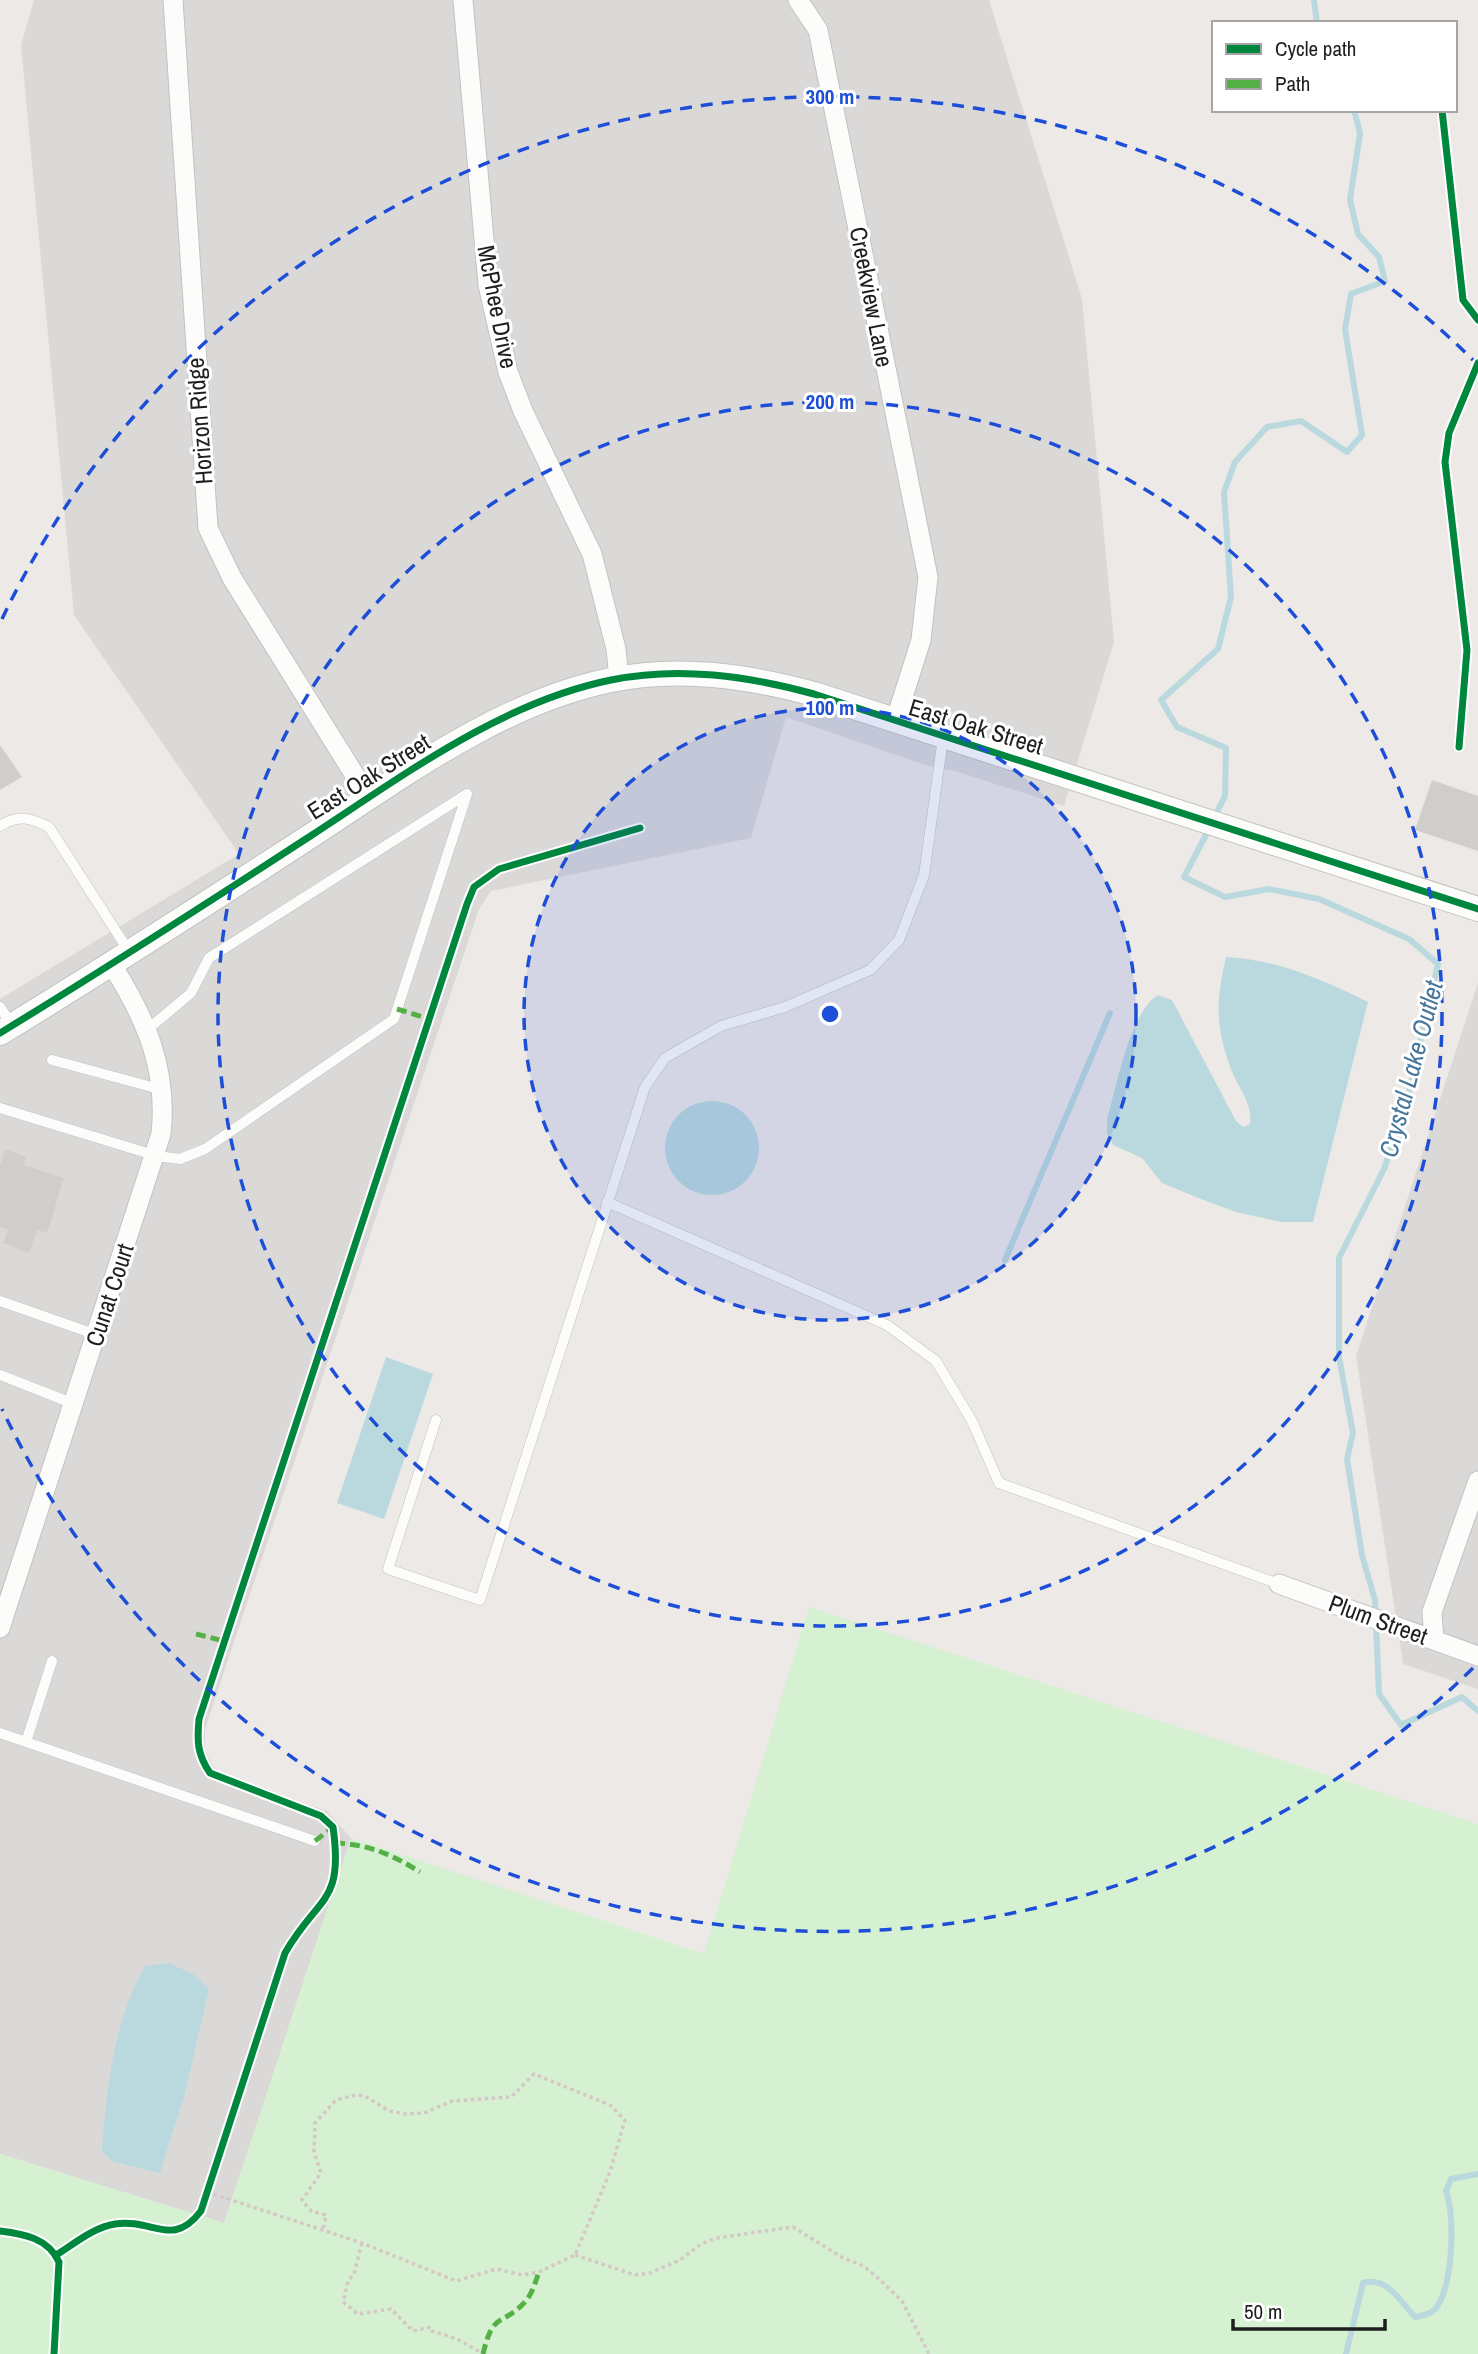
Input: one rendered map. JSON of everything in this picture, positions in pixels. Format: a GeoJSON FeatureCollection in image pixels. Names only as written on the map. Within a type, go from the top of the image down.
{"type":"FeatureCollection","features":[{"type":"Feature","properties":{"kind":"street","name":"Horizon Ridge"},"geometry":{"type":"LineString","coordinates":[[173,0],[208,528],[232,578],[369,798]]}},
{"type":"Feature","properties":{"kind":"street","name":"McPhee Drive"},"geometry":{"type":"LineString","coordinates":[[463,0],[486,262],[495,327],[523,411],[592,555],[616,649],[620,678]]}},
{"type":"Feature","properties":{"kind":"street","name":"Creekview Lane"},"geometry":{"type":"LineString","coordinates":[[797,0],[818,30],[928,577],[921,640],[895,722]]}},
{"type":"Feature","properties":{"kind":"street","name":"East Oak Street"},"geometry":{"type":"LineString","coordinates":[[4,1022],[121,959],[369,798],[504,719],[572,691],[620,678],[681,673],[765,681],[1160,803],[1478,909]]}},
{"type":"Feature","properties":{"kind":"street","name":"Cunat Court"},"geometry":{"type":"LineString","coordinates":[[0,1628],[157,1156],[162,1134],[163,1091],[156,1052],[121,959]]}},
{"type":"Feature","properties":{"kind":"street"},"geometry":{"type":"LineString","coordinates":[[1434,1640],[1432,1612],[1478,1481]]}},
{"type":"Feature","properties":{"kind":"street","name":"Plum Street"},"geometry":{"type":"LineString","coordinates":[[1279,1584],[1478,1656]]}},
{"type":"Feature","properties":{"kind":"lane"},"geometry":{"type":"LineString","coordinates":[[436,1419],[388,1569],[480,1600],[645,1087],[665,1058],[721,1026],[785,1007],[870,970],[899,940],[924,875],[943,737]]}},
{"type":"Feature","properties":{"kind":"lane"},"geometry":{"type":"LineString","coordinates":[[0,1108],[157,1156],[180,1159],[205,1149],[394,1019],[467,794],[209,958],[191,993],[148,1029]]}},
{"type":"Feature","properties":{"kind":"lane"},"geometry":{"type":"LineString","coordinates":[[0,826],[8,821],[30,817],[49,827],[121,959]]}},
{"type":"Feature","properties":{"kind":"lane"},"geometry":{"type":"LineString","coordinates":[[52,1060],[163,1091]]}},
{"type":"Feature","properties":{"kind":"lane"},"geometry":{"type":"LineString","coordinates":[[607,1202],[887,1325],[907,1339],[936,1361],[972,1421],[999,1483],[1279,1584]]}},
{"type":"Feature","properties":{"kind":"lane"},"geometry":{"type":"LineString","coordinates":[[0,1301],[97,1335]]}},
{"type":"Feature","properties":{"kind":"lane"},"geometry":{"type":"LineString","coordinates":[[0,1375],[74,1404]]}},
{"type":"Feature","properties":{"kind":"lane"},"geometry":{"type":"LineString","coordinates":[[26,1742],[52,1661]]}},
{"type":"Feature","properties":{"kind":"lane"},"geometry":{"type":"LineString","coordinates":[[0,1733],[315,1841]]}},
{"type":"Feature","properties":{"kind":"path"},"geometry":{"type":"LineString","coordinates":[[207,2192],[362,2243],[456,2281],[497,2269],[522,2275],[539,2272],[575,2255],[610,2172],[625,2120],[610,2105],[534,2074],[511,2097],[452,2101],[424,2113],[389,2112],[365,2096],[356,2095],[336,2100],[315,2123],[314,2152],[321,2173],[302,2200],[311,2211],[326,2215],[323,2230]]}},
{"type":"Feature","properties":{"kind":"path"},"geometry":{"type":"LineString","coordinates":[[204,2201],[212,2178]]}},
{"type":"Feature","properties":{"kind":"path"},"geometry":{"type":"LineString","coordinates":[[575,2255],[635,2275],[680,2260],[701,2244],[716,2238],[793,2227],[843,2258],[864,2266],[880,2280],[902,2301],[929,2354]]}},
{"type":"Feature","properties":{"kind":"path"},"geometry":{"type":"LineString","coordinates":[[362,2243],[354,2274],[342,2295],[343,2302],[358,2314],[391,2309],[413,2331],[431,2327],[432,2331],[457,2339],[483,2354]]}},
{"type":"Feature","properties":{"kind":"shaded area"},"geometry":{"type":"Polygon","coordinates":[[[34,0],[989,0],[1082,299],[1114,642],[1064,806],[958,772],[925,765],[786,717],[751,838],[491,891],[479,909],[205,1729],[205,1751],[215,1769],[232,1778],[327,1811],[351,1838],[224,2223],[0,2154],[0,999],[239,854],[74,615],[21,45],[34,0]]]}},
{"type":"Feature","properties":{"kind":"shaded area"},"geometry":{"type":"Polygon","coordinates":[[[1478,983],[1478,1689],[1403,1664],[1356,1356],[1478,983]]]}},
{"type":"Feature","properties":{"kind":"green space"},"geometry":{"type":"Polygon","coordinates":[[[809,1607],[1478,1824],[1478,2354],[0,2354],[0,2154],[224,2223],[351,1838],[704,1954],[809,1607]]]}},
{"type":"Feature","properties":{"kind":"water"},"geometry":{"type":"Polygon","coordinates":[[[1226,957],[1282,966],[1368,1002],[1313,1222],[1282,1222],[1236,1212],[1162,1183],[1142,1158],[1113,1145],[1107,1133],[1107,1119],[1125,1051],[1139,1017],[1158,995],[1172,1000],[1236,1121],[1243,1127],[1250,1124],[1249,1109],[1231,1069],[1222,1040],[1219,1000],[1226,957]]]}},
{"type":"Feature","properties":{"kind":"water"},"geometry":{"type":"Polygon","coordinates":[[[712,1101],[730,1105],[745,1115],[755,1130],[759,1148],[755,1166],[745,1181],[730,1191],[712,1195],[694,1191],[679,1181],[669,1166],[665,1148],[669,1130],[679,1115],[694,1105],[712,1101]]]}},
{"type":"Feature","properties":{"kind":"water"},"geometry":{"type":"Polygon","coordinates":[[[386,1357],[433,1374],[384,1519],[337,1503],[386,1357]]]}},
{"type":"Feature","properties":{"kind":"water"},"geometry":{"type":"Polygon","coordinates":[[[168,1963],[192,1973],[209,1989],[185,2093],[160,2173],[113,2162],[102,2151],[113,2056],[126,2009],[145,1966],[168,1963]]]}},
{"type":"Feature","properties":{"kind":"building"},"geometry":{"type":"Polygon","coordinates":[[[0,745],[22,777],[0,790],[0,745]]]}},
{"type":"Feature","properties":{"kind":"building"},"geometry":{"type":"Polygon","coordinates":[[[1432,780],[1478,796],[1478,851],[1415,830],[1432,780]]]}},
{"type":"Feature","properties":{"kind":"building"},"geometry":{"type":"Polygon","coordinates":[[[5,1149],[26,1157],[24,1165],[64,1178],[47,1233],[37,1230],[29,1253],[3,1243],[8,1230],[0,1227],[0,1165],[5,1149]]]}},
{"type":"Feature","properties":{"kind":"waterway","name":"Crystal Lake Outlet"},"geometry":{"type":"LineString","coordinates":[[1314,0],[1317,21]]}},
{"type":"Feature","properties":{"kind":"waterway","name":"Crystal Lake Outlet"},"geometry":{"type":"LineString","coordinates":[[1215,816],[1225,796],[1226,748],[1177,727],[1161,700],[1218,649],[1231,597],[1224,492],[1235,462],[1267,427],[1301,421],[1347,452],[1362,435],[1345,329],[1351,294],[1385,281],[1379,257],[1358,234],[1350,200],[1360,133],[1355,112]]}},
{"type":"Feature","properties":{"kind":"waterway","name":"Crystal Lake Outlet"},"geometry":{"type":"LineString","coordinates":[[1209,829],[1184,877],[1225,897],[1269,889],[1319,899],[1409,939],[1438,964],[1407,1100],[1384,1169],[1339,1258],[1339,1357],[1353,1433],[1347,1459],[1362,1555],[1375,1600],[1379,1694],[1401,1725],[1462,1697],[1478,1711]]}},
{"type":"Feature","properties":{"kind":"waterway"},"geometry":{"type":"LineString","coordinates":[[1005,1260],[1110,1013]]}},
{"type":"Feature","properties":{"kind":"waterway","name":"Crystal Lake Outlet"},"geometry":{"type":"LineString","coordinates":[[1346,2354],[1363,2283],[1372,2282],[1386,2286],[1415,2317],[1428,2314],[1436,2308],[1447,2281],[1451,2249],[1451,2216],[1446,2191],[1451,2179],[1478,2174]]}},
{"type":"Feature","properties":{"kind":"marked path"},"geometry":{"type":"LineString","coordinates":[[397,1009],[429,1019]]}},
{"type":"Feature","properties":{"kind":"marked path"},"geometry":{"type":"LineString","coordinates":[[196,1634],[224,1641]]}},
{"type":"Feature","properties":{"kind":"marked path"},"geometry":{"type":"LineString","coordinates":[[315,1841],[333,1827]]}},
{"type":"Feature","properties":{"kind":"marked path"},"geometry":{"type":"LineString","coordinates":[[335,1843],[380,1852],[420,1872]]}},
{"type":"Feature","properties":{"kind":"marked path"},"geometry":{"type":"LineString","coordinates":[[483,2354],[494,2325],[527,2300],[539,2272]]}},
{"type":"Feature","properties":{"kind":"cycle path"},"geometry":{"type":"LineString","coordinates":[[1442,112],[1463,300],[1478,320]]}},
{"type":"Feature","properties":{"kind":"cycle path"},"geometry":{"type":"LineString","coordinates":[[1459,747],[1467,650],[1445,462],[1449,433],[1478,363]]}},
{"type":"Feature","properties":{"kind":"cycle path"},"geometry":{"type":"LineString","coordinates":[[0,1033],[455,743],[531,705],[611,680],[637,676],[713,675],[764,682],[814,694],[1478,909]]}},
{"type":"Feature","properties":{"kind":"cycle path"},"geometry":{"type":"LineString","coordinates":[[56,2255],[107,2226],[128,2223],[171,2230],[191,2222],[201,2211],[285,1953],[326,1898],[331,1886],[335,1871],[333,1827],[321,1816],[210,1773],[199,1747],[199,1719],[467,904],[474,887],[499,869],[640,828]]}},
{"type":"Feature","properties":{"kind":"cycle path"},"geometry":{"type":"LineString","coordinates":[[0,2231],[42,2242],[59,2262],[54,2354]]}}]}
